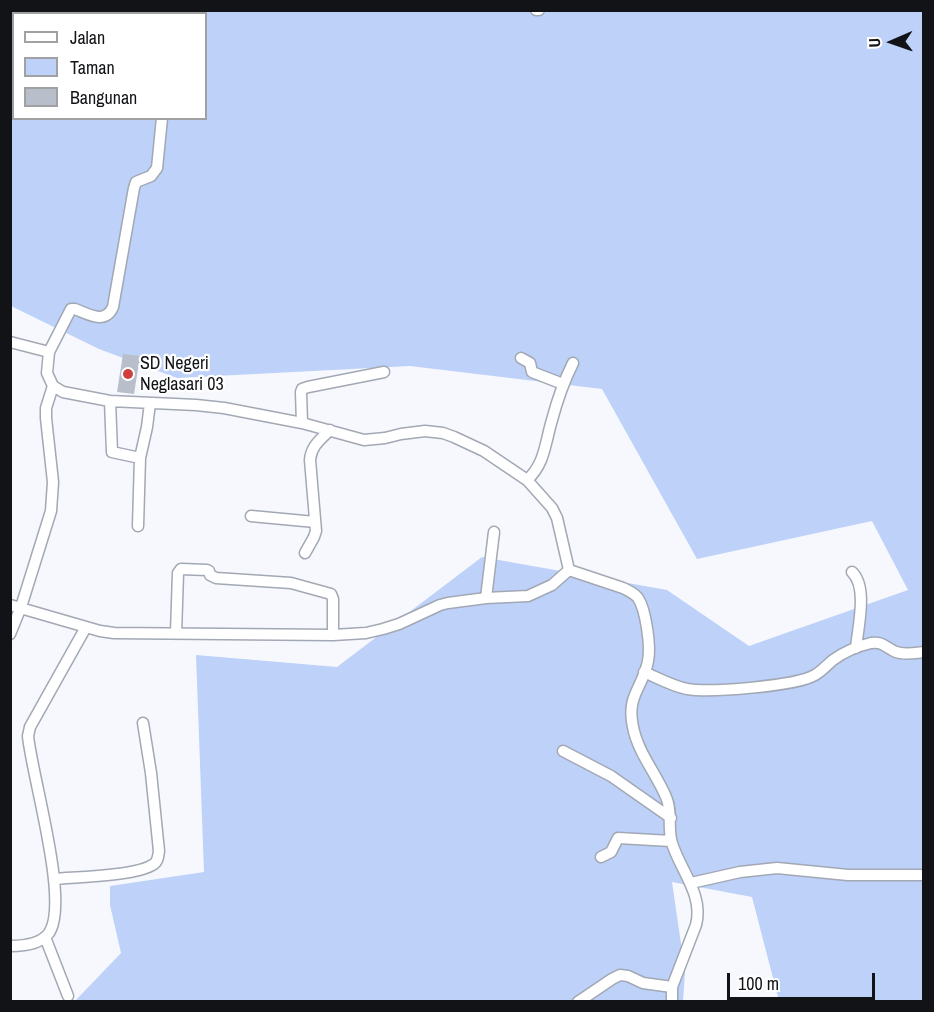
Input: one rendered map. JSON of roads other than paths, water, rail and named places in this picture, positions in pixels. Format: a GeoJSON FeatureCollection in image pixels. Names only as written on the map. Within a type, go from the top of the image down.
{"type":"FeatureCollection","features":[{"type":"Feature","properties":{"kind":"street"},"geometry":{"type":"LineString","coordinates":[[162,120],[157,168],[151,176],[136,182],[134,188],[111,313],[98,317],[71,309],[49,352],[47,373],[53,386],[63,392],[110,401],[213,407],[302,423],[364,440],[425,430],[442,433],[475,446],[527,480],[556,514],[569,570]]}},
{"type":"Feature","properties":{"kind":"street"},"geometry":{"type":"LineString","coordinates":[[10,342],[49,352]]}},
{"type":"Feature","properties":{"kind":"street"},"geometry":{"type":"LineString","coordinates":[[521,358],[530,363],[532,372],[564,384]]}},
{"type":"Feature","properties":{"kind":"street"},"geometry":{"type":"LineString","coordinates":[[527,480],[534,474],[544,455],[551,423],[573,363]]}},
{"type":"Feature","properties":{"kind":"street"},"geometry":{"type":"LineString","coordinates":[[302,423],[302,389],[384,372]]}},
{"type":"Feature","properties":{"kind":"street"},"geometry":{"type":"LineString","coordinates":[[10,634],[16,606],[51,511],[53,482],[46,408],[53,386]]}},
{"type":"Feature","properties":{"kind":"street"},"geometry":{"type":"LineString","coordinates":[[110,401],[112,452],[141,458]]}},
{"type":"Feature","properties":{"kind":"street"},"geometry":{"type":"LineString","coordinates":[[138,525],[141,458],[150,403]]}},
{"type":"Feature","properties":{"kind":"street"},"geometry":{"type":"LineString","coordinates":[[305,553],[316,531],[310,455],[313,447],[330,430]]}},
{"type":"Feature","properties":{"kind":"street"},"geometry":{"type":"LineString","coordinates":[[251,516],[315,522]]}},
{"type":"Feature","properties":{"kind":"street"},"geometry":{"type":"LineString","coordinates":[[486,598],[494,532]]}},
{"type":"Feature","properties":{"kind":"street"},"geometry":{"type":"LineString","coordinates":[[176,633],[178,573],[185,568],[207,570],[212,577],[216,578],[291,583],[331,594],[333,635]]}},
{"type":"Feature","properties":{"kind":"street"},"geometry":{"type":"LineString","coordinates":[[16,606],[99,631],[114,633],[333,635],[366,633],[399,624],[440,605],[486,598],[528,596],[552,585],[569,570]]}},
{"type":"Feature","properties":{"kind":"street"},"geometry":{"type":"LineString","coordinates":[[569,570],[623,588],[639,599],[642,605],[649,644],[648,660],[634,695],[632,725],[639,748],[657,777],[668,802],[671,840],[691,883],[698,918],[672,987],[672,1002]]}},
{"type":"Feature","properties":{"kind":"street"},"geometry":{"type":"LineString","coordinates":[[852,573],[861,589],[856,648]]}},
{"type":"Feature","properties":{"kind":"street"},"geometry":{"type":"LineString","coordinates":[[10,945],[33,943],[45,937],[50,932],[54,917],[55,879],[28,736],[34,719],[86,627]]}},
{"type":"Feature","properties":{"kind":"street"},"geometry":{"type":"LineString","coordinates":[[644,672],[676,686],[706,691],[756,687],[808,678],[856,648],[876,642],[897,652],[924,652]]}},
{"type":"Feature","properties":{"kind":"street"},"geometry":{"type":"LineString","coordinates":[[55,879],[127,873],[151,866],[156,862],[159,851],[143,723]]}},
{"type":"Feature","properties":{"kind":"street"},"geometry":{"type":"LineString","coordinates":[[563,751],[611,776],[670,818]]}},
{"type":"Feature","properties":{"kind":"street"},"geometry":{"type":"LineString","coordinates":[[601,857],[611,852],[617,839],[621,838],[671,840]]}},
{"type":"Feature","properties":{"kind":"street"},"geometry":{"type":"LineString","coordinates":[[691,883],[740,872],[777,868],[848,875],[924,875]]}},
{"type":"Feature","properties":{"kind":"street"},"geometry":{"type":"LineString","coordinates":[[45,937],[68,996]]}},
{"type":"Feature","properties":{"kind":"street"},"geometry":{"type":"LineString","coordinates":[[578,1002],[620,975],[643,983],[672,987]]}},
{"type":"Feature","properties":{"kind":"place","name":"SD Negeri Neglasari 03"},"geometry":{"type":"Point","coordinates":[128,374]}}]}
